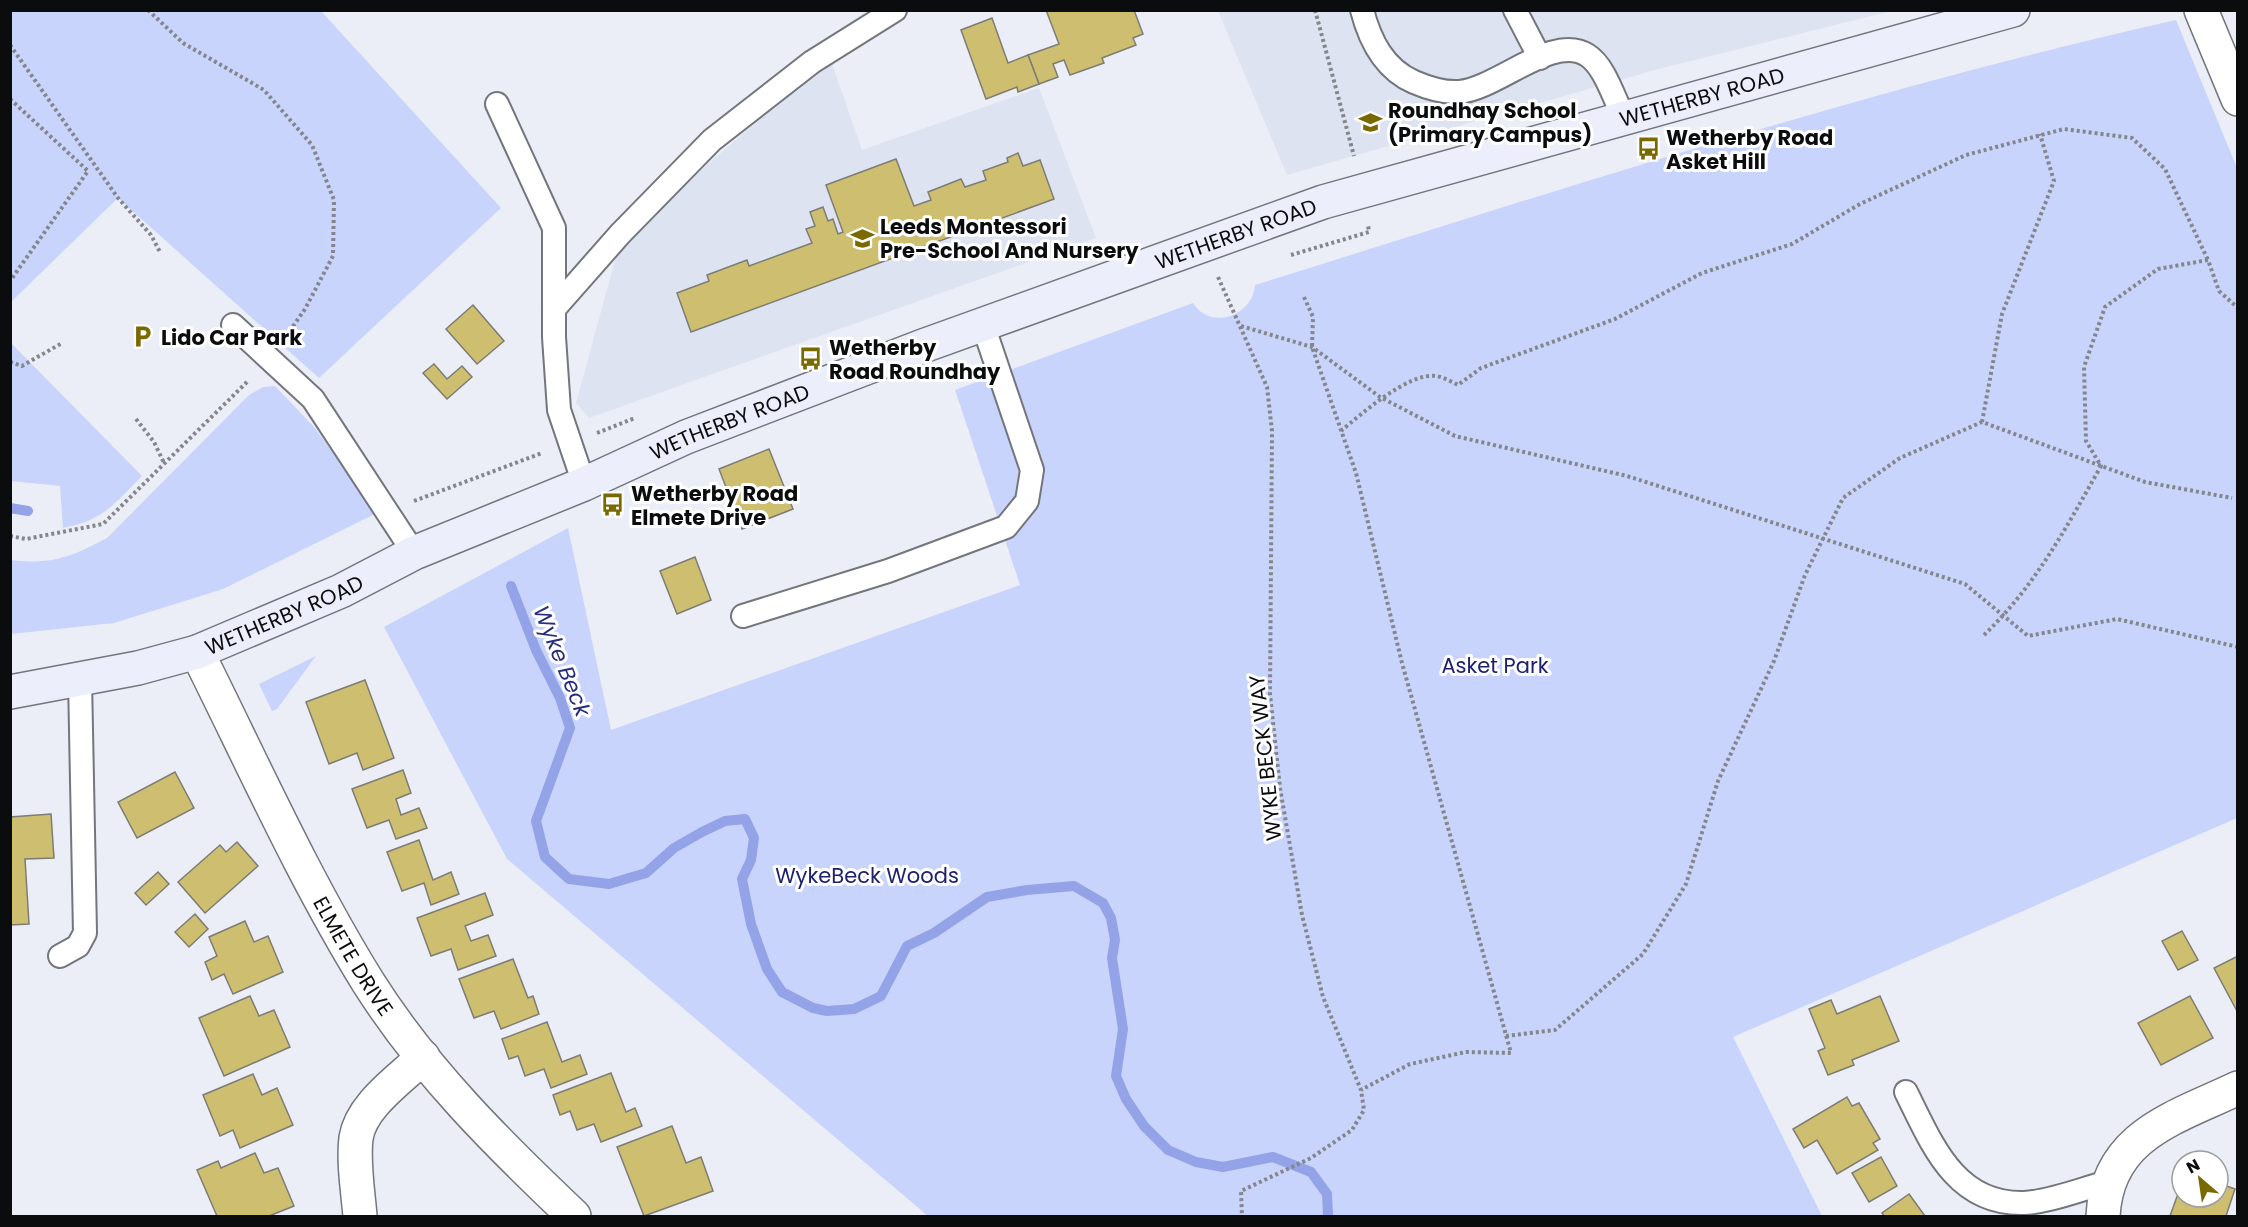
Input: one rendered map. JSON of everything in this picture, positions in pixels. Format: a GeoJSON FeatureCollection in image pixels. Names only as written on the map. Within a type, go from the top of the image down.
{"type":"FeatureCollection","features":[{"type":"Feature","properties":{"kind":"street","name":"WETHERBY ROAD"},"geometry":{"type":"LineString","coordinates":[[10,692],[80,679],[197,652],[342,591],[414,553],[584,484],[686,437],[983,325],[1294,212],[1363,190],[2013,10]]}},
{"type":"Feature","properties":{"kind":"street"},"geometry":{"type":"LineString","coordinates":[[2201,10],[2238,99]]}},
{"type":"Feature","properties":{"kind":"street","name":"ELMETE DRIVE"},"geometry":{"type":"LineString","coordinates":[[197,652],[325,908],[369,983],[423,1058],[474,1119],[574,1216]]}},
{"type":"Feature","properties":{"kind":"street"},"geometry":{"type":"LineString","coordinates":[[360,1216],[356,1138],[360,1124],[371,1107],[423,1058]]}},
{"type":"Feature","properties":{"kind":"street"},"geometry":{"type":"LineString","coordinates":[[2103,1216],[2109,1182],[2117,1163],[2144,1134],[2238,1088]]}},
{"type":"Feature","properties":{"kind":"lane"},"geometry":{"type":"LineString","coordinates":[[554,309],[620,234],[712,140],[812,62],[895,10]]}},
{"type":"Feature","properties":{"kind":"lane"},"geometry":{"type":"LineString","coordinates":[[1362,10],[1368,31],[1381,57],[1402,77],[1429,89],[1458,92],[1487,85],[1565,48],[1587,55],[1601,72],[1624,118]]}},
{"type":"Feature","properties":{"kind":"lane"},"geometry":{"type":"LineString","coordinates":[[1515,10],[1540,58]]}},
{"type":"Feature","properties":{"kind":"lane"},"geometry":{"type":"LineString","coordinates":[[497,104],[554,228],[554,309],[559,410],[584,484]]}},
{"type":"Feature","properties":{"kind":"lane"},"geometry":{"type":"LineString","coordinates":[[233,325],[313,399],[414,553]]}},
{"type":"Feature","properties":{"kind":"lane"},"geometry":{"type":"LineString","coordinates":[[743,616],[888,571],[1006,527],[1027,501],[1032,470],[983,325]]}},
{"type":"Feature","properties":{"kind":"lane"},"geometry":{"type":"LineString","coordinates":[[60,956],[78,946],[84,933],[80,679]]}},
{"type":"Feature","properties":{"kind":"lane"},"geometry":{"type":"LineString","coordinates":[[1906,1092],[1935,1150],[1958,1180],[1980,1194],[2004,1202],[2026,1203],[2109,1182]]}},
{"type":"Feature","properties":{"kind":"path"},"geometry":{"type":"LineString","coordinates":[[10,536],[26,539],[103,524],[269,360],[306,309],[333,256],[334,200],[312,145],[264,90],[183,43],[148,10]]}},
{"type":"Feature","properties":{"kind":"path"},"geometry":{"type":"LineString","coordinates":[[1315,10],[1363,190]]}},
{"type":"Feature","properties":{"kind":"path"},"geometry":{"type":"LineString","coordinates":[[10,45],[118,198],[151,235],[160,252]]}},
{"type":"Feature","properties":{"kind":"path"},"geometry":{"type":"LineString","coordinates":[[10,99],[88,171],[10,281]]}},
{"type":"Feature","properties":{"kind":"path"},"geometry":{"type":"LineString","coordinates":[[1341,430],[1380,397],[1435,376],[1458,385],[1482,368],[1615,320],[1702,273],[1792,244],[1860,204],[1966,155],[2064,129],[2132,138],[2165,169],[2208,260],[2220,291],[2238,308]]}},
{"type":"Feature","properties":{"kind":"path"},"geometry":{"type":"LineString","coordinates":[[1982,422],[2002,315],[2054,181],[2040,134]]}},
{"type":"Feature","properties":{"kind":"path"},"geometry":{"type":"LineString","coordinates":[[1288,255],[1299,252]]}},
{"type":"Feature","properties":{"kind":"path"},"geometry":{"type":"LineString","coordinates":[[2101,466],[2086,441],[2084,367],[2105,307],[2158,269],[2208,260]]}},
{"type":"Feature","properties":{"kind":"path","name":"WYKE BECK WAY"},"geometry":{"type":"LineString","coordinates":[[1227,274],[1216,277],[1241,326],[1267,387],[1272,431],[1270,694],[1280,788],[1302,915],[1323,997],[1360,1090],[1364,1110],[1352,1130],[1311,1158],[1241,1191],[1242,1216]]}},
{"type":"Feature","properties":{"kind":"path"},"geometry":{"type":"LineString","coordinates":[[1304,297],[1313,317],[1312,347],[1356,473],[1402,663],[1510,1053],[1466,1052],[1410,1064],[1360,1090]]}},
{"type":"Feature","properties":{"kind":"path"},"geometry":{"type":"LineString","coordinates":[[1241,326],[1312,347],[1380,397],[1455,436],[1627,476],[1965,584],[2028,636],[2118,619],[2238,647]]}},
{"type":"Feature","properties":{"kind":"path"},"geometry":{"type":"LineString","coordinates":[[10,363],[22,366],[62,343]]}},
{"type":"Feature","properties":{"kind":"path"},"geometry":{"type":"LineString","coordinates":[[136,419],[154,442],[164,463]]}},
{"type":"Feature","properties":{"kind":"path"},"geometry":{"type":"LineString","coordinates":[[1506,1036],[1555,1030],[1643,954],[1686,884],[1718,780],[1774,661],[1805,575],[1843,498],[1900,458],[1982,422],[2145,482],[2232,498]]}},
{"type":"Feature","properties":{"kind":"path"},"geometry":{"type":"LineString","coordinates":[[1984,634],[2016,603],[2061,538],[2101,466]]}},
{"type":"Feature","properties":{"kind":"shaded area","name":"Roundhay School (Primary Campus)"},"geometry":{"type":"Polygon","coordinates":[[[1218,11],[1891,11],[1662,68],[1287,175],[1218,11]]]}},
{"type":"Feature","properties":{"kind":"shaded area"},"geometry":{"type":"Polygon","coordinates":[[[830,58],[862,150],[1039,88],[1096,238],[589,418],[576,403],[617,253],[693,177],[830,58]]]}},
{"type":"Feature","properties":{"kind":"green space"},"geometry":{"type":"Polygon","coordinates":[[[11,10],[321,11],[501,208],[319,378],[118,198],[11,302],[11,10]]]}},
{"type":"Feature","properties":{"kind":"green space","name":"Asket Park"},"geometry":{"type":"Polygon","coordinates":[[[2176,20],[2237,168],[2237,818],[1733,1037],[1822,1216],[928,1216],[507,859],[384,627],[568,528],[611,730],[1020,585],[955,390],[1193,303],[1200,312],[1210,316],[1220,318],[1230,316],[1247,305],[1255,285],[1713,143],[1944,78],[2176,20]]]}},
{"type":"Feature","properties":{"kind":"green space"},"geometry":{"type":"Polygon","coordinates":[[[11,343],[142,476],[107,509],[77,525],[63,528],[60,486],[11,481],[11,343]]]}},
{"type":"Feature","properties":{"kind":"green space"},"geometry":{"type":"Polygon","coordinates":[[[275,386],[314,427],[377,513],[223,589],[114,623],[11,634],[10,560],[38,561],[61,558],[107,538],[249,395],[263,387],[275,386]]]}},
{"type":"Feature","properties":{"kind":"green space"},"geometry":{"type":"Polygon","coordinates":[[[316,656],[277,709],[272,711],[259,684],[316,656]]]}},
{"type":"Feature","properties":{"kind":"building"},"geometry":{"type":"Polygon","coordinates":[[[1046,10],[1134,10],[1143,34],[1133,38],[1136,45],[1102,58],[1104,63],[1070,75],[1064,60],[1053,64],[1058,77],[1039,84],[1028,55],[1059,44],[1046,10]]]}},
{"type":"Feature","properties":{"kind":"building"},"geometry":{"type":"Polygon","coordinates":[[[992,18],[1008,63],[1028,55],[1039,84],[1018,92],[1017,87],[986,99],[961,30],[992,18]]]}},
{"type":"Feature","properties":{"kind":"building"},"geometry":{"type":"Polygon","coordinates":[[[1018,153],[1023,166],[1040,160],[1054,199],[691,332],[677,293],[709,281],[707,275],[747,260],[749,266],[812,243],[806,229],[815,226],[810,212],[823,207],[828,221],[833,219],[838,234],[843,232],[826,185],[896,159],[914,206],[931,200],[928,192],[961,179],[965,187],[986,180],[983,171],[1008,162],[1007,158],[1018,153]]]}},
{"type":"Feature","properties":{"kind":"building"},"geometry":{"type":"Polygon","coordinates":[[[473,305],[504,341],[477,364],[446,329],[473,305]]]}},
{"type":"Feature","properties":{"kind":"building"},"geometry":{"type":"Polygon","coordinates":[[[434,364],[447,379],[462,366],[472,377],[447,399],[423,373],[434,364]]]}},
{"type":"Feature","properties":{"kind":"building"},"geometry":{"type":"Polygon","coordinates":[[[769,449],[793,509],[742,529],[719,469],[769,449]]]}},
{"type":"Feature","properties":{"kind":"building"},"geometry":{"type":"Polygon","coordinates":[[[695,557],[711,600],[677,614],[660,571],[695,557]]]}},
{"type":"Feature","properties":{"kind":"building"},"geometry":{"type":"Polygon","coordinates":[[[365,680],[394,758],[363,770],[357,753],[329,764],[306,702],[365,680]]]}},
{"type":"Feature","properties":{"kind":"building"},"geometry":{"type":"Polygon","coordinates":[[[403,770],[411,793],[396,799],[401,815],[419,808],[427,828],[396,839],[389,820],[367,828],[352,789],[403,770]]]}},
{"type":"Feature","properties":{"kind":"building"},"geometry":{"type":"Polygon","coordinates":[[[175,772],[194,808],[137,838],[118,802],[175,772]]]}},
{"type":"Feature","properties":{"kind":"building"},"geometry":{"type":"Polygon","coordinates":[[[51,814],[54,858],[25,859],[29,924],[10,925],[10,817],[51,814]]]}},
{"type":"Feature","properties":{"kind":"building"},"geometry":{"type":"Polygon","coordinates":[[[419,840],[433,880],[451,872],[459,894],[431,905],[424,883],[402,891],[387,852],[419,840]]]}},
{"type":"Feature","properties":{"kind":"building"},"geometry":{"type":"Polygon","coordinates":[[[237,842],[258,866],[205,913],[178,882],[220,845],[226,852],[237,842]]]}},
{"type":"Feature","properties":{"kind":"building"},"geometry":{"type":"Polygon","coordinates":[[[158,872],[169,884],[146,905],[135,893],[158,872]]]}},
{"type":"Feature","properties":{"kind":"building"},"geometry":{"type":"Polygon","coordinates":[[[485,893],[493,915],[465,926],[471,941],[488,935],[496,956],[458,970],[451,949],[431,956],[417,918],[485,893]]]}},
{"type":"Feature","properties":{"kind":"building"},"geometry":{"type":"Polygon","coordinates":[[[195,914],[208,929],[189,947],[175,932],[195,914]]]}},
{"type":"Feature","properties":{"kind":"building"},"geometry":{"type":"Polygon","coordinates":[[[245,921],[254,942],[268,936],[283,972],[233,994],[224,974],[212,980],[205,962],[217,956],[209,937],[245,921]]]}},
{"type":"Feature","properties":{"kind":"building"},"geometry":{"type":"Polygon","coordinates":[[[2182,931],[2198,960],[2178,970],[2162,941],[2182,931]]]}},
{"type":"Feature","properties":{"kind":"building"},"geometry":{"type":"Polygon","coordinates":[[[2238,956],[2238,1013],[2214,968],[2238,956]]]}},
{"type":"Feature","properties":{"kind":"building"},"geometry":{"type":"Polygon","coordinates":[[[513,959],[528,998],[533,996],[539,1014],[501,1029],[494,1011],[474,1018],[459,979],[513,959]]]}},
{"type":"Feature","properties":{"kind":"building"},"geometry":{"type":"Polygon","coordinates":[[[250,996],[259,1016],[274,1010],[290,1047],[224,1076],[199,1018],[250,996]]]}},
{"type":"Feature","properties":{"kind":"building"},"geometry":{"type":"Polygon","coordinates":[[[1880,996],[1899,1041],[1852,1060],[1854,1065],[1828,1075],[1818,1051],[1825,1048],[1809,1009],[1831,1000],[1837,1014],[1880,996]]]}},
{"type":"Feature","properties":{"kind":"building"},"geometry":{"type":"Polygon","coordinates":[[[2190,996],[2213,1038],[2161,1065],[2138,1023],[2190,996]]]}},
{"type":"Feature","properties":{"kind":"building"},"geometry":{"type":"Polygon","coordinates":[[[547,1022],[562,1062],[580,1055],[587,1074],[551,1088],[544,1069],[525,1076],[518,1056],[509,1059],[502,1039],[547,1022]]]}},
{"type":"Feature","properties":{"kind":"building"},"geometry":{"type":"Polygon","coordinates":[[[611,1073],[626,1112],[635,1108],[642,1126],[601,1142],[594,1124],[577,1130],[570,1111],[560,1115],[553,1095],[611,1073]]]}},
{"type":"Feature","properties":{"kind":"building"},"geometry":{"type":"Polygon","coordinates":[[[253,1074],[262,1095],[277,1088],[293,1125],[240,1148],[233,1130],[220,1136],[203,1095],[253,1074]]]}},
{"type":"Feature","properties":{"kind":"building"},"geometry":{"type":"Polygon","coordinates":[[[1847,1097],[1852,1106],[1859,1103],[1880,1139],[1873,1143],[1878,1150],[1837,1174],[1817,1140],[1804,1148],[1793,1129],[1847,1097]]]}},
{"type":"Feature","properties":{"kind":"building"},"geometry":{"type":"Polygon","coordinates":[[[672,1126],[686,1163],[701,1157],[713,1191],[644,1216],[617,1147],[672,1126]]]}},
{"type":"Feature","properties":{"kind":"building"},"geometry":{"type":"Polygon","coordinates":[[[255,1153],[264,1173],[278,1168],[294,1206],[269,1216],[217,1216],[197,1170],[218,1161],[221,1168],[255,1153]]]}},
{"type":"Feature","properties":{"kind":"building"},"geometry":{"type":"Polygon","coordinates":[[[1881,1157],[1897,1186],[1869,1202],[1852,1173],[1881,1157]]]}},
{"type":"Feature","properties":{"kind":"building"},"geometry":{"type":"Polygon","coordinates":[[[2230,1187],[2235,1189],[2230,1204],[2230,1187]]]}},
{"type":"Feature","properties":{"kind":"building"},"geometry":{"type":"Polygon","coordinates":[[[1909,1194],[1925,1216],[1884,1216],[1882,1213],[1909,1194]]]}},
{"type":"Feature","properties":{"kind":"building"},"geometry":{"type":"Polygon","coordinates":[[[2173,1209],[2228,1209],[2226,1216],[2170,1216],[2173,1209]]]}},
{"type":"Feature","properties":{"kind":"waterway","name":"Wyke Beck"},"geometry":{"type":"LineString","coordinates":[[10,508],[28,511]]}},
{"type":"Feature","properties":{"kind":"waterway","name":"Wyke Beck"},"geometry":{"type":"LineString","coordinates":[[511,586],[536,650],[560,698],[570,728],[536,821],[545,857],[569,879],[609,884],[646,873],[674,848],[702,832],[725,821],[745,819],[754,838],[751,860],[742,879],[751,924],[767,969],[782,992],[813,1008],[827,1011],[854,1009],[881,996],[907,946],[934,933],[987,897],[1027,890],[1074,886],[1103,903],[1111,918],[1115,940],[1112,958],[1123,1029],[1116,1076],[1126,1099],[1144,1126],[1168,1150],[1196,1162],[1223,1167],[1273,1157],[1311,1172],[1327,1194],[1328,1216]]}},
{"type":"Feature","properties":{"kind":"place","name":"Roundhay School (Primary Campus)"},"geometry":{"type":"Point","coordinates":[1370,122]}},
{"type":"Feature","properties":{"kind":"place","name":"Wetherby Road Asket Hill"},"geometry":{"type":"Point","coordinates":[1648,149]}},
{"type":"Feature","properties":{"kind":"place","name":"Leeds Montessori Pre-School And Nursery"},"geometry":{"type":"Point","coordinates":[862,238]}},
{"type":"Feature","properties":{"kind":"place","name":"Lido Car Park"},"geometry":{"type":"Point","coordinates":[143,337]}},
{"type":"Feature","properties":{"kind":"place","name":"Wetherby Road Roundhay"},"geometry":{"type":"Point","coordinates":[811,359]}},
{"type":"Feature","properties":{"kind":"place","name":"Wetherby Road Elmete Drive"},"geometry":{"type":"Point","coordinates":[613,505]}},
{"type":"Feature","properties":{"kind":"park label","name":"WykeBeck Woods"},"geometry":{"type":"Point","coordinates":[867,875]}}]}
